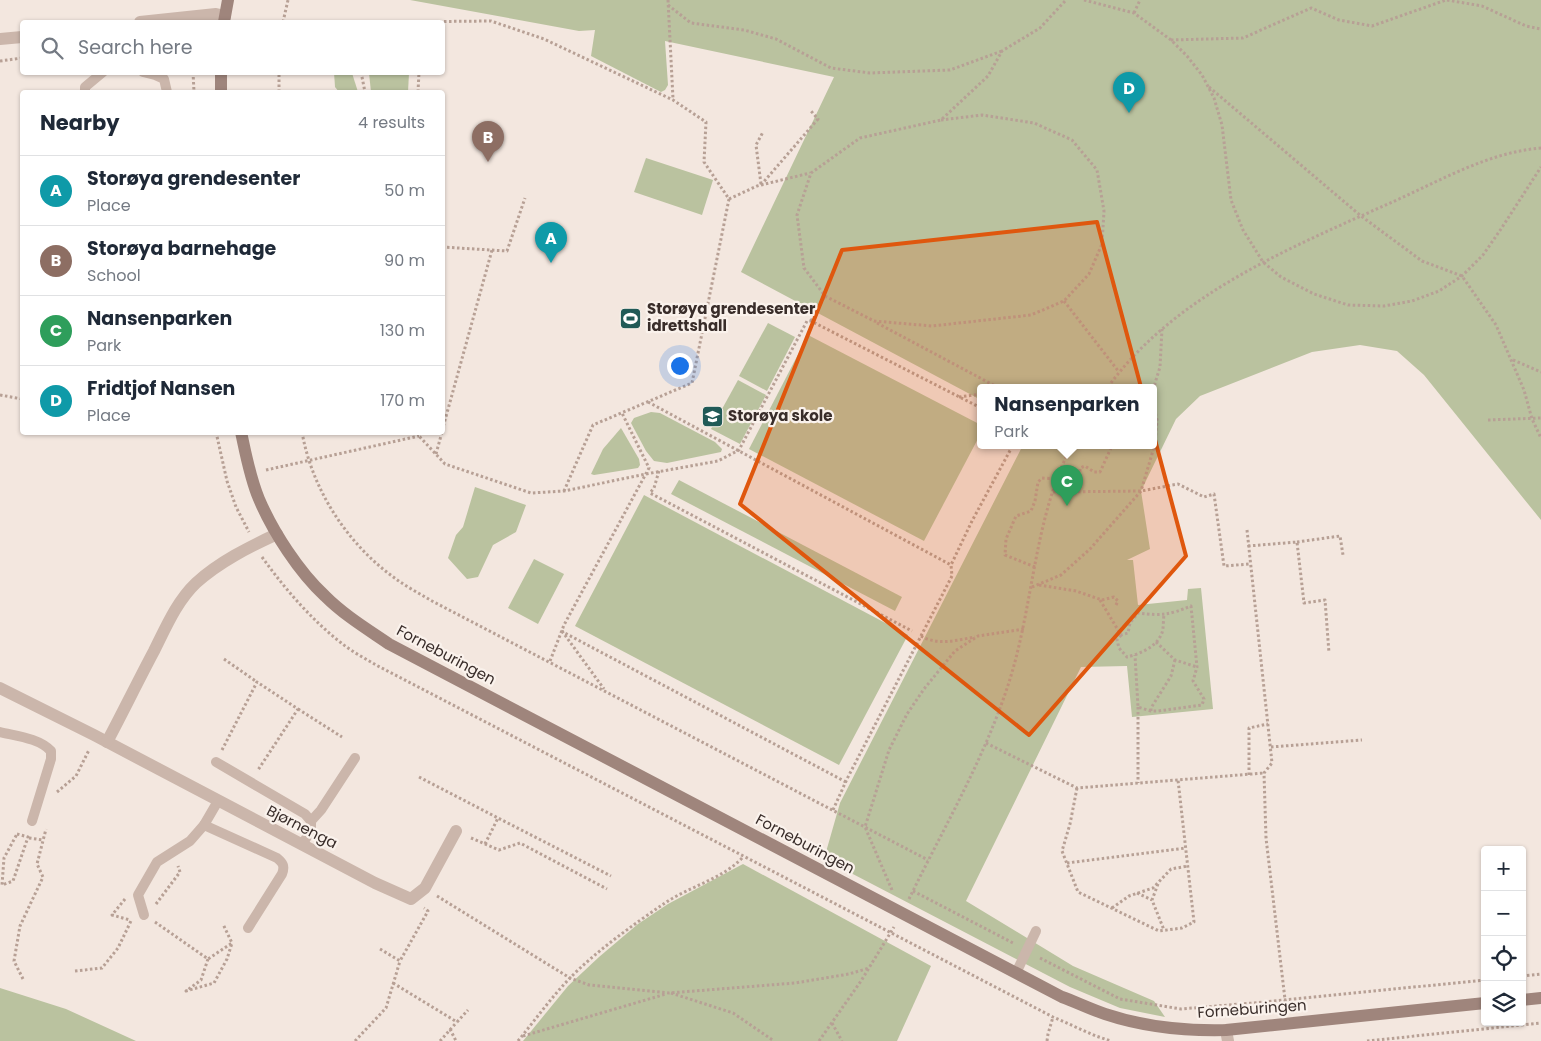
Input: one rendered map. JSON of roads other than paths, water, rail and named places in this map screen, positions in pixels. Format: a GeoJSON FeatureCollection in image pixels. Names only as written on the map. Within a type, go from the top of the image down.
{"type":"FeatureCollection","features":[{"type":"Feature","properties":{"kind":"street"},"geometry":{"type":"LineString","coordinates":[[159,20],[216,14],[224,19],[228,0]]}},
{"type":"Feature","properties":{"kind":"street"},"geometry":{"type":"LineString","coordinates":[[0,39],[20,36]]}},
{"type":"Feature","properties":{"kind":"street"},"geometry":{"type":"LineString","coordinates":[[220,75],[222,90]]}},
{"type":"Feature","properties":{"kind":"street","name":"Forneburingen"},"geometry":{"type":"LineString","coordinates":[[242,435],[249,468],[259,499],[277,534],[300,568],[324,596],[354,621],[389,644],[1062,997],[1105,1014],[1144,1024],[1227,1035],[1289,1023],[1481,1003]]}},
{"type":"Feature","properties":{"kind":"street"},"geometry":{"type":"LineString","coordinates":[[107,742],[172,615],[185,594],[196,583],[223,563],[254,544],[277,534]]}},
{"type":"Feature","properties":{"kind":"street","name":"Bjørnenga"},"geometry":{"type":"LineString","coordinates":[[0,688],[94,735],[375,883],[412,899],[425,888],[456,831]]}},
{"type":"Feature","properties":{"kind":"street"},"geometry":{"type":"LineString","coordinates":[[1526,1000],[1541,998]]}},
{"type":"Feature","properties":{"kind":"lane"},"geometry":{"type":"LineString","coordinates":[[86,90],[85,87],[99,75]]}},
{"type":"Feature","properties":{"kind":"lane"},"geometry":{"type":"LineString","coordinates":[[155,75],[164,79],[167,90]]}},
{"type":"Feature","properties":{"kind":"lane"},"geometry":{"type":"LineString","coordinates":[[0,732],[38,742],[47,746],[51,751],[51,759],[32,821]]}},
{"type":"Feature","properties":{"kind":"lane"},"geometry":{"type":"LineString","coordinates":[[311,821],[321,810],[355,758]]}},
{"type":"Feature","properties":{"kind":"lane"},"geometry":{"type":"LineString","coordinates":[[216,762],[305,814],[311,821],[311,830],[302,845]]}},
{"type":"Feature","properties":{"kind":"lane"},"geometry":{"type":"LineString","coordinates":[[146,916],[138,896],[157,862],[190,841],[204,825],[218,801]]}},
{"type":"Feature","properties":{"kind":"lane"},"geometry":{"type":"LineString","coordinates":[[204,825],[277,858],[283,863],[284,869],[282,874],[248,928]]}},
{"type":"Feature","properties":{"kind":"lane"},"geometry":{"type":"LineString","coordinates":[[1016,973],[1036,931]]}},
{"type":"Feature","properties":{"kind":"place","name":"Fridtjof Nansen"},"geometry":{"type":"Point","coordinates":[1129,113]}},
{"type":"Feature","properties":{"kind":"place","name":"Storøya barnehage"},"geometry":{"type":"Point","coordinates":[488,162]}},
{"type":"Feature","properties":{"kind":"place","name":"Storøya grendesenter"},"geometry":{"type":"Point","coordinates":[551,263]}},
{"type":"Feature","properties":{"kind":"place","name":"Storøya grendesenter idrettshall"},"geometry":{"type":"Point","coordinates":[631,318]}},
{"type":"Feature","properties":{"kind":"place","name":"Storøya skole"},"geometry":{"type":"Point","coordinates":[712,416]}},
{"type":"Feature","properties":{"kind":"place","name":"Nansenparken"},"geometry":{"type":"Point","coordinates":[1067,506]}}]}
